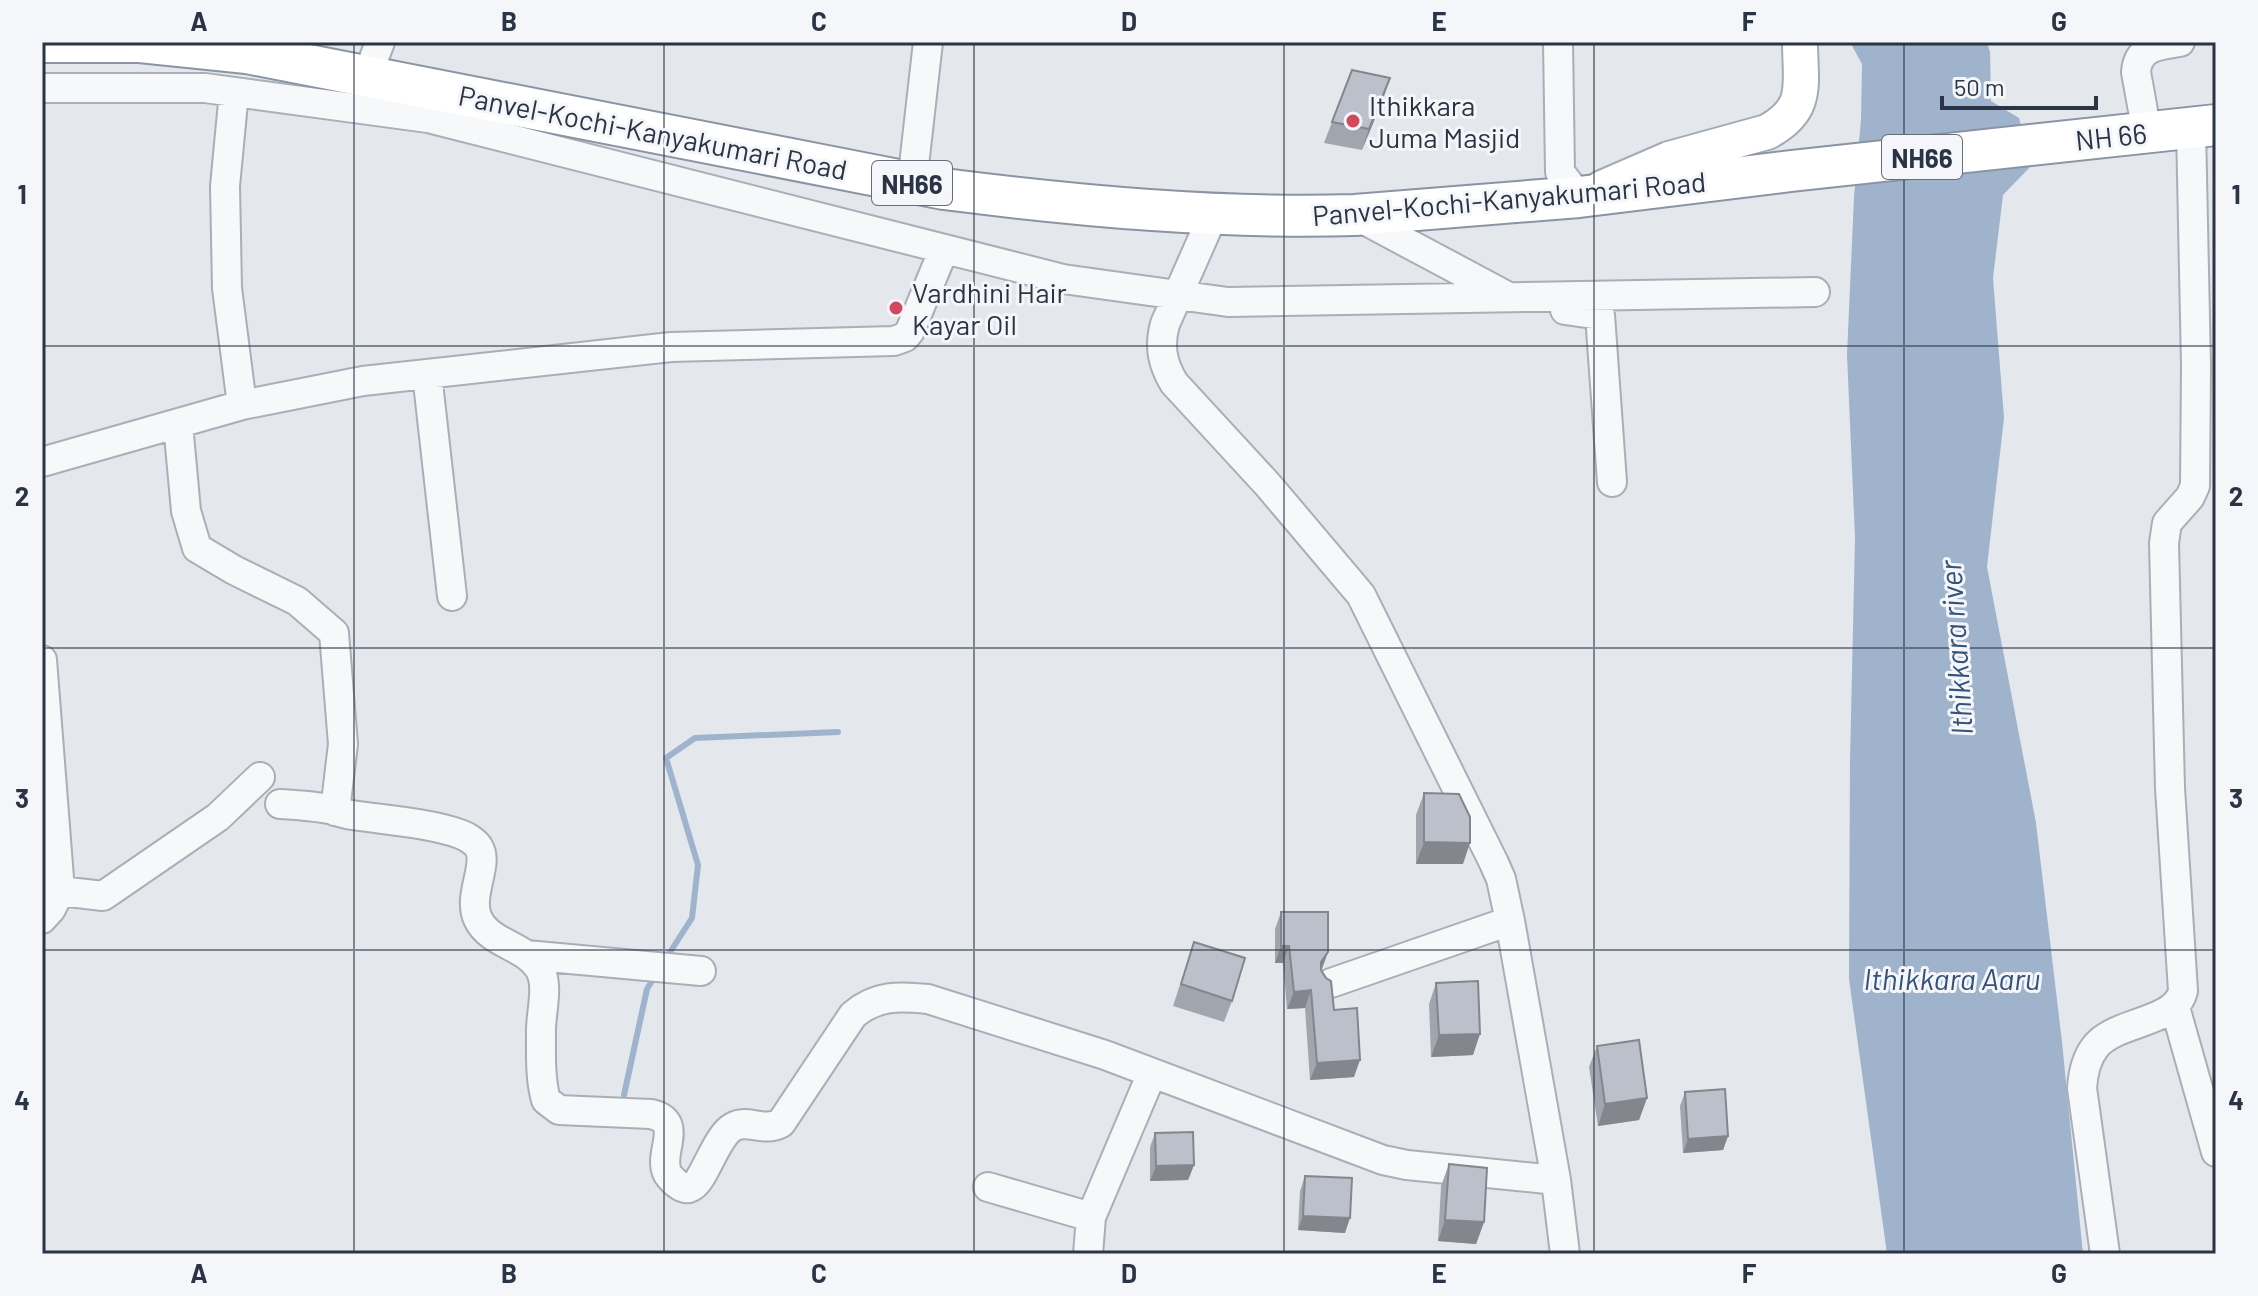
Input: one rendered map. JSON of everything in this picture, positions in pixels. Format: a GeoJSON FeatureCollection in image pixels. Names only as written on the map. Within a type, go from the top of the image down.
{"type":"FeatureCollection","features":[{"type":"Feature","properties":{"kind":"highway","name":"Panvel-Kochi-Kanyakumari Road"},"geometry":{"type":"LineString","coordinates":[[42,42],[140,42],[247,53],[374,59],[944,189],[1214,213],[1320,217],[1355,215],[1579,197],[1791,171]]}},
{"type":"Feature","properties":{"kind":"highway","name":"NH 66"},"geometry":{"type":"LineString","coordinates":[[1791,171],[2204,127]]}},
{"type":"Feature","properties":{"kind":"main road"},"geometry":{"type":"LineString","coordinates":[[1579,197],[1669,159],[1767,132],[1780,125],[1796,110],[1800,97],[1800,42]]}},
{"type":"Feature","properties":{"kind":"street"},"geometry":{"type":"LineString","coordinates":[[912,183],[928,42]]}},
{"type":"Feature","properties":{"kind":"street"},"geometry":{"type":"LineString","coordinates":[[1558,42],[1560,172],[1579,197]]}},
{"type":"Feature","properties":{"kind":"street"},"geometry":{"type":"LineString","coordinates":[[2147,133],[2137,63],[2150,48],[2180,42]]}},
{"type":"Feature","properties":{"kind":"street"},"geometry":{"type":"LineString","coordinates":[[42,88],[205,88],[428,118],[1063,279],[1228,302],[1815,292]]}},
{"type":"Feature","properties":{"kind":"street"},"geometry":{"type":"LineString","coordinates":[[234,92],[225,186],[226,259],[242,405]]}},
{"type":"Feature","properties":{"kind":"street"},"geometry":{"type":"LineString","coordinates":[[2105,1254],[2082,1088],[2084,1068],[2094,1048],[2106,1036],[2175,1007],[2183,991],[2170,788],[2164,543],[2167,523],[2190,497],[2195,486],[2204,127]]}},
{"type":"Feature","properties":{"kind":"street"},"geometry":{"type":"LineString","coordinates":[[1214,213],[1165,324],[1161,340],[1168,374],[1361,595],[1494,863],[1501,879],[1510,921],[1556,1180],[1565,1254]]}},
{"type":"Feature","properties":{"kind":"street"},"geometry":{"type":"LineString","coordinates":[[1355,215],[1509,297],[1600,315],[1612,482]]}},
{"type":"Feature","properties":{"kind":"street"},"geometry":{"type":"LineString","coordinates":[[42,462],[242,405],[363,381],[671,347],[894,341],[905,337],[910,331],[944,249]]}},
{"type":"Feature","properties":{"kind":"street"},"geometry":{"type":"LineString","coordinates":[[427,374],[452,596]]}},
{"type":"Feature","properties":{"kind":"street"},"geometry":{"type":"LineString","coordinates":[[178,424],[186,511],[197,548],[297,601],[334,633],[343,744],[335,811]]}},
{"type":"Feature","properties":{"kind":"street"},"geometry":{"type":"LineString","coordinates":[[42,660],[51,892],[51,909],[42,919]]}},
{"type":"Feature","properties":{"kind":"street"},"geometry":{"type":"LineString","coordinates":[[51,892],[103,896],[218,817],[260,777]]}},
{"type":"Feature","properties":{"kind":"street"},"geometry":{"type":"LineString","coordinates":[[280,804],[462,834],[474,843],[481,850],[474,908],[479,921],[489,933],[526,955],[536,964],[543,977],[540,1031],[546,1100],[559,1110],[651,1114],[663,1119],[669,1133],[667,1174],[682,1187],[695,1184],[729,1129],[742,1123],[772,1128],[781,1123],[853,1015],[870,1003],[888,997],[928,999],[1105,1055],[1383,1160],[1556,1180]]}},
{"type":"Feature","properties":{"kind":"street"},"geometry":{"type":"LineString","coordinates":[[1331,983],[1510,921]]}},
{"type":"Feature","properties":{"kind":"street"},"geometry":{"type":"LineString","coordinates":[[526,955],[701,971]]}},
{"type":"Feature","properties":{"kind":"street"},"geometry":{"type":"LineString","coordinates":[[2175,1007],[2216,1152]]}},
{"type":"Feature","properties":{"kind":"street"},"geometry":{"type":"LineString","coordinates":[[1088,1254],[1091,1217],[1152,1073]]}},
{"type":"Feature","properties":{"kind":"street"},"geometry":{"type":"LineString","coordinates":[[988,1187],[1091,1217]]}},
{"type":"Feature","properties":{"kind":"water","name":"Ithikkara Aaru"},"geometry":{"type":"Polygon","coordinates":[[[1850,42],[1987,42],[1991,101],[2019,118],[2032,165],[2003,195],[1993,278],[2004,418],[1987,567],[2036,823],[2083,1254],[1887,1254],[1849,979],[1855,538],[1847,355],[1862,64],[1850,42]]]}},
{"type":"Feature","properties":{"kind":"building"},"geometry":{"type":"Polygon","coordinates":[[[1352,70],[1390,78],[1369,129],[1332,122],[1352,70]]]}},
{"type":"Feature","properties":{"kind":"building"},"geometry":{"type":"Polygon","coordinates":[[[1424,793],[1459,794],[1470,817],[1470,843],[1424,842],[1424,793]]]}},
{"type":"Feature","properties":{"kind":"building"},"geometry":{"type":"Polygon","coordinates":[[[1281,912],[1328,912],[1328,952],[1321,962],[1321,970],[1331,981],[1334,1010],[1357,1008],[1360,1060],[1317,1063],[1311,990],[1294,992],[1289,946],[1281,946],[1281,912]]]}},
{"type":"Feature","properties":{"kind":"building"},"geometry":{"type":"Polygon","coordinates":[[[1194,942],[1245,958],[1232,1001],[1181,984],[1194,942]]]}},
{"type":"Feature","properties":{"kind":"building"},"geometry":{"type":"Polygon","coordinates":[[[1478,981],[1480,1034],[1439,1035],[1436,983],[1478,981]]]}},
{"type":"Feature","properties":{"kind":"building"},"geometry":{"type":"Polygon","coordinates":[[[1639,1040],[1647,1098],[1605,1104],[1597,1046],[1639,1040]]]}},
{"type":"Feature","properties":{"kind":"building"},"geometry":{"type":"Polygon","coordinates":[[[1725,1089],[1728,1136],[1688,1139],[1685,1092],[1725,1089]]]}},
{"type":"Feature","properties":{"kind":"building"},"geometry":{"type":"Polygon","coordinates":[[[1193,1132],[1194,1165],[1156,1166],[1155,1133],[1193,1132]]]}},
{"type":"Feature","properties":{"kind":"building"},"geometry":{"type":"Polygon","coordinates":[[[1449,1164],[1487,1168],[1484,1222],[1445,1220],[1449,1164]]]}},
{"type":"Feature","properties":{"kind":"building"},"geometry":{"type":"Polygon","coordinates":[[[1305,1176],[1352,1178],[1350,1218],[1303,1216],[1305,1176]]]}},
{"type":"Feature","properties":{"kind":"building"},"geometry":{"type":"Polygon","coordinates":[[[1240,1253],[1240,1254],[1192,1254],[1240,1253]]]}},
{"type":"Feature","properties":{"kind":"waterway"},"geometry":{"type":"LineString","coordinates":[[665,960],[692,918],[698,865],[666,758],[695,738],[838,732]]}},
{"type":"Feature","properties":{"kind":"waterway"},"geometry":{"type":"LineString","coordinates":[[624,1095],[647,989],[655,976]]}},
{"type":"Feature","properties":{"kind":"place","name":"Ithikkara Juma Masjid"},"geometry":{"type":"Point","coordinates":[1353,121]}},
{"type":"Feature","properties":{"kind":"place","name":"Vardhini Hair Kayar Oil"},"geometry":{"type":"Point","coordinates":[896,308]}},
{"type":"Feature","properties":{"kind":"water label","name":"Ithikkara river"},"geometry":{"type":"Point","coordinates":[1955,648]}}]}
